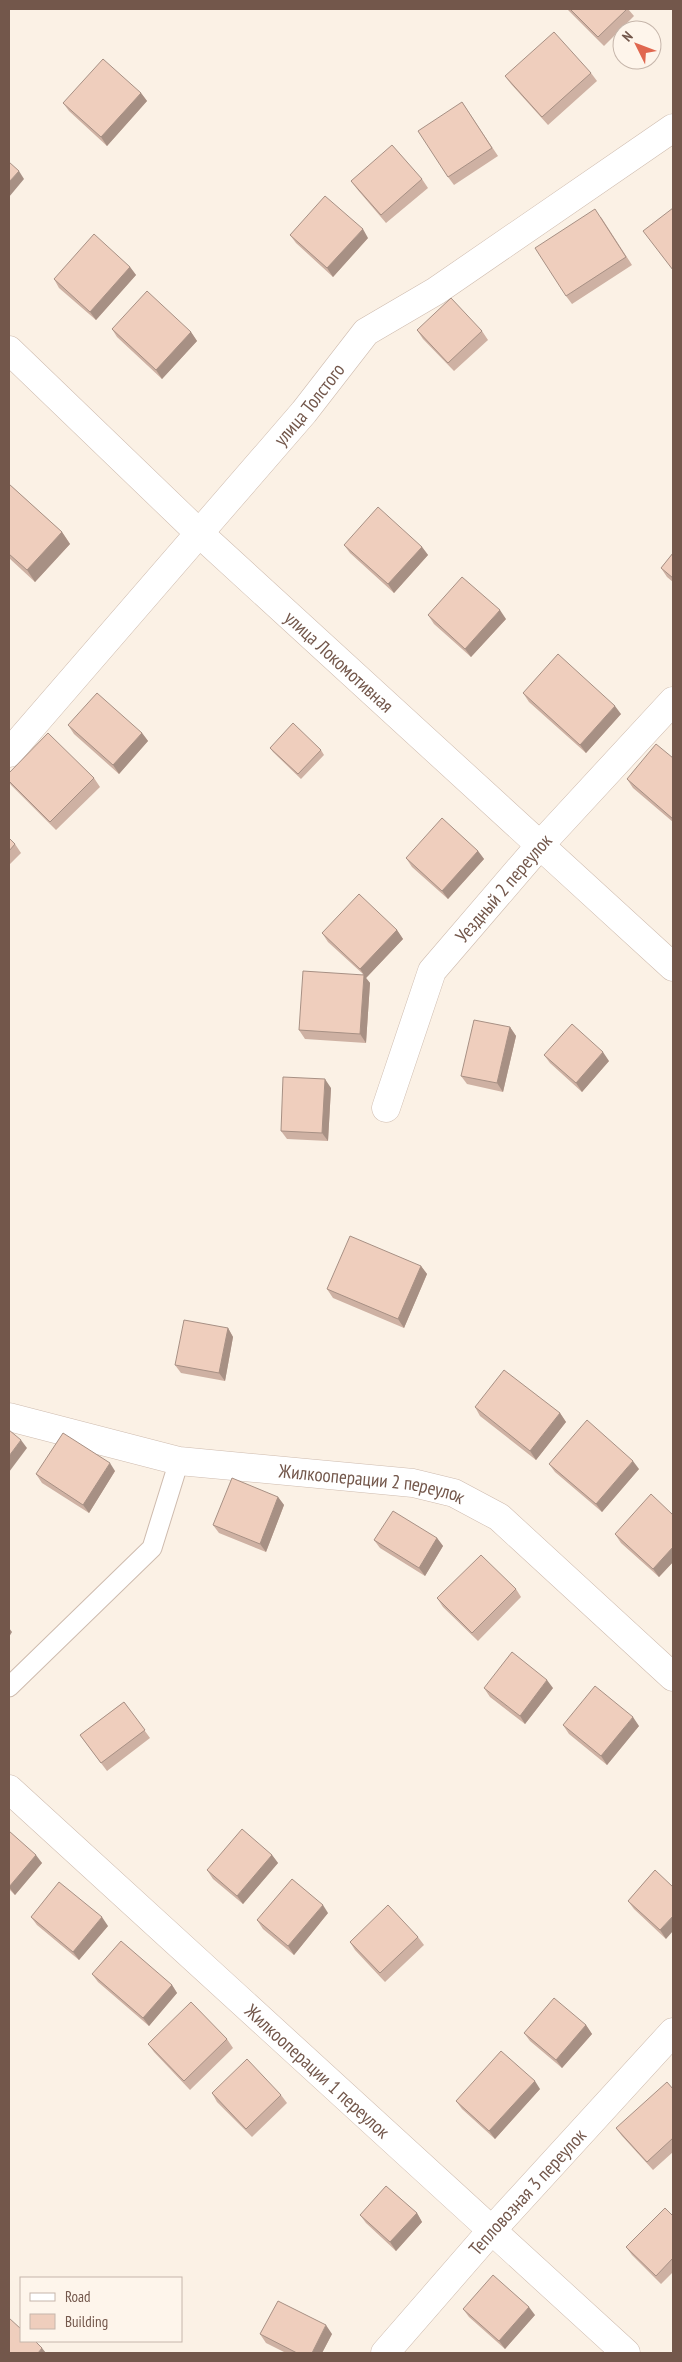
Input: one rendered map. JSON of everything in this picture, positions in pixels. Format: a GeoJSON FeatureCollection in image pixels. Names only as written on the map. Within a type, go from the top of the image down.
{"type":"FeatureCollection","features":[{"type":"Feature","properties":{"kind":"street","name":"улица Толстого"},"geometry":{"type":"LineString","coordinates":[[9,753],[304,412],[366,332],[436,291],[672,132]]}},
{"type":"Feature","properties":{"kind":"street","name":"улица Локомотивная"},"geometry":{"type":"LineString","coordinates":[[9,350],[199,533],[541,844],[673,967]]}},
{"type":"Feature","properties":{"kind":"street","name":"Уездный 2 переулок"},"geometry":{"type":"LineString","coordinates":[[386,1108],[432,971],[541,844],[673,701]]}},
{"type":"Feature","properties":{"kind":"street","name":"Жилкооперации 2 переулок"},"geometry":{"type":"LineString","coordinates":[[9,1417],[179,1462],[413,1483],[454,1492],[499,1517],[673,1677]]}},
{"type":"Feature","properties":{"kind":"street","name":"Жилкооперации 1 переулок"},"geometry":{"type":"LineString","coordinates":[[9,1789],[626,2353]]}},
{"type":"Feature","properties":{"kind":"street","name":"Тепловозная 3 переулок"},"geometry":{"type":"LineString","coordinates":[[385,2353],[491,2231],[673,2032]]}},
{"type":"Feature","properties":{"kind":"lane"},"geometry":{"type":"LineString","coordinates":[[9,1687],[152,1548],[179,1462]]}},
{"type":"Feature","properties":{"kind":"building"},"geometry":{"type":"Polygon","coordinates":[[[570,9],[627,9],[616,20],[612,20],[612,23],[598,37],[570,9]]]}},
{"type":"Feature","properties":{"kind":"building"},"geometry":{"type":"Polygon","coordinates":[[[554,32],[591,73],[542,117],[505,76],[554,32]]]}},
{"type":"Feature","properties":{"kind":"building"},"geometry":{"type":"Polygon","coordinates":[[[103,59],[141,93],[101,137],[63,103],[103,59]]]}},
{"type":"Feature","properties":{"kind":"building"},"geometry":{"type":"Polygon","coordinates":[[[462,102],[492,148],[448,177],[418,131],[462,102]]]}},
{"type":"Feature","properties":{"kind":"building"},"geometry":{"type":"Polygon","coordinates":[[[392,145],[422,179],[381,215],[351,181],[392,145]]]}},
{"type":"Feature","properties":{"kind":"building"},"geometry":{"type":"Polygon","coordinates":[[[9,162],[19,171],[9,182],[9,162]]]}},
{"type":"Feature","properties":{"kind":"building"},"geometry":{"type":"Polygon","coordinates":[[[325,196],[363,229],[327,268],[290,235],[325,196]]]}},
{"type":"Feature","properties":{"kind":"building"},"geometry":{"type":"Polygon","coordinates":[[[673,208],[673,270],[643,231],[673,208]]]}},
{"type":"Feature","properties":{"kind":"building"},"geometry":{"type":"Polygon","coordinates":[[[595,209],[626,257],[566,296],[535,248],[595,209]]]}},
{"type":"Feature","properties":{"kind":"building"},"geometry":{"type":"Polygon","coordinates":[[[94,234],[130,267],[90,312],[54,279],[94,234]]]}},
{"type":"Feature","properties":{"kind":"building"},"geometry":{"type":"Polygon","coordinates":[[[147,291],[191,332],[156,370],[112,329],[147,291]]]}},
{"type":"Feature","properties":{"kind":"building"},"geometry":{"type":"Polygon","coordinates":[[[451,298],[482,331],[448,363],[417,330],[451,298]]]}},
{"type":"Feature","properties":{"kind":"building"},"geometry":{"type":"Polygon","coordinates":[[[9,484],[62,532],[27,570],[9,554],[9,484]]]}},
{"type":"Feature","properties":{"kind":"building"},"geometry":{"type":"Polygon","coordinates":[[[378,507],[422,547],[388,584],[344,545],[378,507]]]}},
{"type":"Feature","properties":{"kind":"building"},"geometry":{"type":"Polygon","coordinates":[[[673,553],[673,578],[661,568],[673,553]]]}},
{"type":"Feature","properties":{"kind":"building"},"geometry":{"type":"Polygon","coordinates":[[[462,577],[500,610],[465,649],[428,615],[462,577]]]}},
{"type":"Feature","properties":{"kind":"building"},"geometry":{"type":"Polygon","coordinates":[[[558,654],[615,706],[580,745],[523,693],[558,654]]]}},
{"type":"Feature","properties":{"kind":"building"},"geometry":{"type":"Polygon","coordinates":[[[97,693],[142,733],[113,765],[68,725],[97,693]]]}},
{"type":"Feature","properties":{"kind":"building"},"geometry":{"type":"Polygon","coordinates":[[[293,723],[321,750],[298,774],[270,748],[293,723]]]}},
{"type":"Feature","properties":{"kind":"building"},"geometry":{"type":"Polygon","coordinates":[[[48,733],[94,778],[50,822],[9,781],[9,773],[48,733]]]}},
{"type":"Feature","properties":{"kind":"building"},"geometry":{"type":"Polygon","coordinates":[[[656,744],[673,758],[673,819],[627,779],[656,744]]]}},
{"type":"Feature","properties":{"kind":"building"},"geometry":{"type":"Polygon","coordinates":[[[442,818],[478,851],[442,891],[406,858],[442,818]]]}},
{"type":"Feature","properties":{"kind":"building"},"geometry":{"type":"Polygon","coordinates":[[[9,838],[15,844],[9,851],[9,838]]]}},
{"type":"Feature","properties":{"kind":"building"},"geometry":{"type":"Polygon","coordinates":[[[359,894],[397,930],[360,969],[322,933],[359,894]]]}},
{"type":"Feature","properties":{"kind":"building"},"geometry":{"type":"Polygon","coordinates":[[[303,971],[364,975],[360,1034],[299,1030],[303,971]]]}},
{"type":"Feature","properties":{"kind":"building"},"geometry":{"type":"Polygon","coordinates":[[[474,1020],[510,1027],[497,1083],[461,1076],[474,1020]]]}},
{"type":"Feature","properties":{"kind":"building"},"geometry":{"type":"Polygon","coordinates":[[[572,1024],[603,1052],[576,1083],[544,1055],[572,1024]]]}},
{"type":"Feature","properties":{"kind":"building"},"geometry":{"type":"Polygon","coordinates":[[[283,1077],[325,1079],[322,1133],[281,1131],[283,1077]]]}},
{"type":"Feature","properties":{"kind":"building"},"geometry":{"type":"Polygon","coordinates":[[[350,1236],[421,1266],[398,1319],[327,1289],[350,1236]]]}},
{"type":"Feature","properties":{"kind":"building"},"geometry":{"type":"Polygon","coordinates":[[[184,1320],[228,1328],[219,1373],[175,1365],[184,1320]]]}},
{"type":"Feature","properties":{"kind":"building"},"geometry":{"type":"Polygon","coordinates":[[[504,1370],[560,1413],[530,1451],[475,1407],[504,1370]]]}},
{"type":"Feature","properties":{"kind":"building"},"geometry":{"type":"Polygon","coordinates":[[[587,1420],[633,1461],[596,1504],[549,1464],[587,1420]]]}},
{"type":"Feature","properties":{"kind":"building"},"geometry":{"type":"Polygon","coordinates":[[[9,1430],[21,1440],[9,1456],[9,1430]]]}},
{"type":"Feature","properties":{"kind":"building"},"geometry":{"type":"Polygon","coordinates":[[[63,1433],[110,1463],[83,1505],[36,1474],[63,1433]]]}},
{"type":"Feature","properties":{"kind":"building"},"geometry":{"type":"Polygon","coordinates":[[[232,1478],[278,1497],[260,1544],[213,1525],[232,1478]]]}},
{"type":"Feature","properties":{"kind":"building"},"geometry":{"type":"Polygon","coordinates":[[[651,1494],[673,1515],[673,1547],[653,1569],[615,1534],[651,1494]]]}},
{"type":"Feature","properties":{"kind":"building"},"geometry":{"type":"Polygon","coordinates":[[[393,1511],[437,1538],[419,1568],[374,1540],[393,1511]]]}},
{"type":"Feature","properties":{"kind":"building"},"geometry":{"type":"Polygon","coordinates":[[[481,1555],[516,1589],[472,1633],[437,1598],[481,1555]]]}},
{"type":"Feature","properties":{"kind":"building"},"geometry":{"type":"Polygon","coordinates":[[[512,1652],[547,1680],[520,1716],[484,1688],[512,1652]]]}},
{"type":"Feature","properties":{"kind":"building"},"geometry":{"type":"Polygon","coordinates":[[[595,1686],[633,1717],[601,1756],[563,1725],[595,1686]]]}},
{"type":"Feature","properties":{"kind":"building"},"geometry":{"type":"Polygon","coordinates":[[[124,1702],[145,1730],[101,1763],[80,1735],[124,1702]]]}},
{"type":"Feature","properties":{"kind":"building"},"geometry":{"type":"Polygon","coordinates":[[[242,1829],[272,1855],[237,1896],[207,1870],[242,1829]]]}},
{"type":"Feature","properties":{"kind":"building"},"geometry":{"type":"Polygon","coordinates":[[[9,1831],[36,1855],[9,1887],[9,1831]]]}},
{"type":"Feature","properties":{"kind":"building"},"geometry":{"type":"Polygon","coordinates":[[[655,1870],[673,1887],[673,1916],[660,1930],[628,1901],[655,1870]]]}},
{"type":"Feature","properties":{"kind":"building"},"geometry":{"type":"Polygon","coordinates":[[[292,1879],[323,1905],[288,1946],[257,1920],[292,1879]]]}},
{"type":"Feature","properties":{"kind":"building"},"geometry":{"type":"Polygon","coordinates":[[[59,1882],[102,1917],[73,1952],[31,1917],[59,1882]]]}},
{"type":"Feature","properties":{"kind":"building"},"geometry":{"type":"Polygon","coordinates":[[[388,1905],[418,1937],[380,1973],[350,1942],[388,1905]]]}},
{"type":"Feature","properties":{"kind":"building"},"geometry":{"type":"Polygon","coordinates":[[[121,1941],[172,1985],[143,2018],[92,1974],[121,1941]]]}},
{"type":"Feature","properties":{"kind":"building"},"geometry":{"type":"Polygon","coordinates":[[[554,1998],[586,2025],[556,2060],[524,2033],[554,1998]]]}},
{"type":"Feature","properties":{"kind":"building"},"geometry":{"type":"Polygon","coordinates":[[[191,2002],[227,2039],[184,2081],[148,2044],[191,2002]]]}},
{"type":"Feature","properties":{"kind":"building"},"geometry":{"type":"Polygon","coordinates":[[[501,2051],[535,2081],[489,2131],[456,2101],[501,2051]]]}},
{"type":"Feature","properties":{"kind":"building"},"geometry":{"type":"Polygon","coordinates":[[[247,2059],[281,2095],[246,2129],[212,2093],[247,2059]]]}},
{"type":"Feature","properties":{"kind":"building"},"geometry":{"type":"Polygon","coordinates":[[[667,2082],[673,2089],[673,2138],[647,2162],[616,2128],[667,2082]]]}},
{"type":"Feature","properties":{"kind":"building"},"geometry":{"type":"Polygon","coordinates":[[[386,2186],[417,2213],[390,2242],[360,2215],[386,2186]]]}},
{"type":"Feature","properties":{"kind":"building"},"geometry":{"type":"Polygon","coordinates":[[[665,2208],[673,2216],[673,2258],[656,2276],[626,2247],[665,2208]]]}},
{"type":"Feature","properties":{"kind":"building"},"geometry":{"type":"Polygon","coordinates":[[[493,2275],[529,2307],[499,2341],[463,2309],[493,2275]]]}},
{"type":"Feature","properties":{"kind":"building"},"geometry":{"type":"Polygon","coordinates":[[[278,2301],[326,2325],[312,2353],[297,2353],[260,2334],[278,2301]]]}},
{"type":"Feature","properties":{"kind":"building"},"geometry":{"type":"Polygon","coordinates":[[[9,2318],[20,2328],[20,2342],[36,2342],[42,2348],[38,2353],[9,2353],[9,2318]]]}}]}
